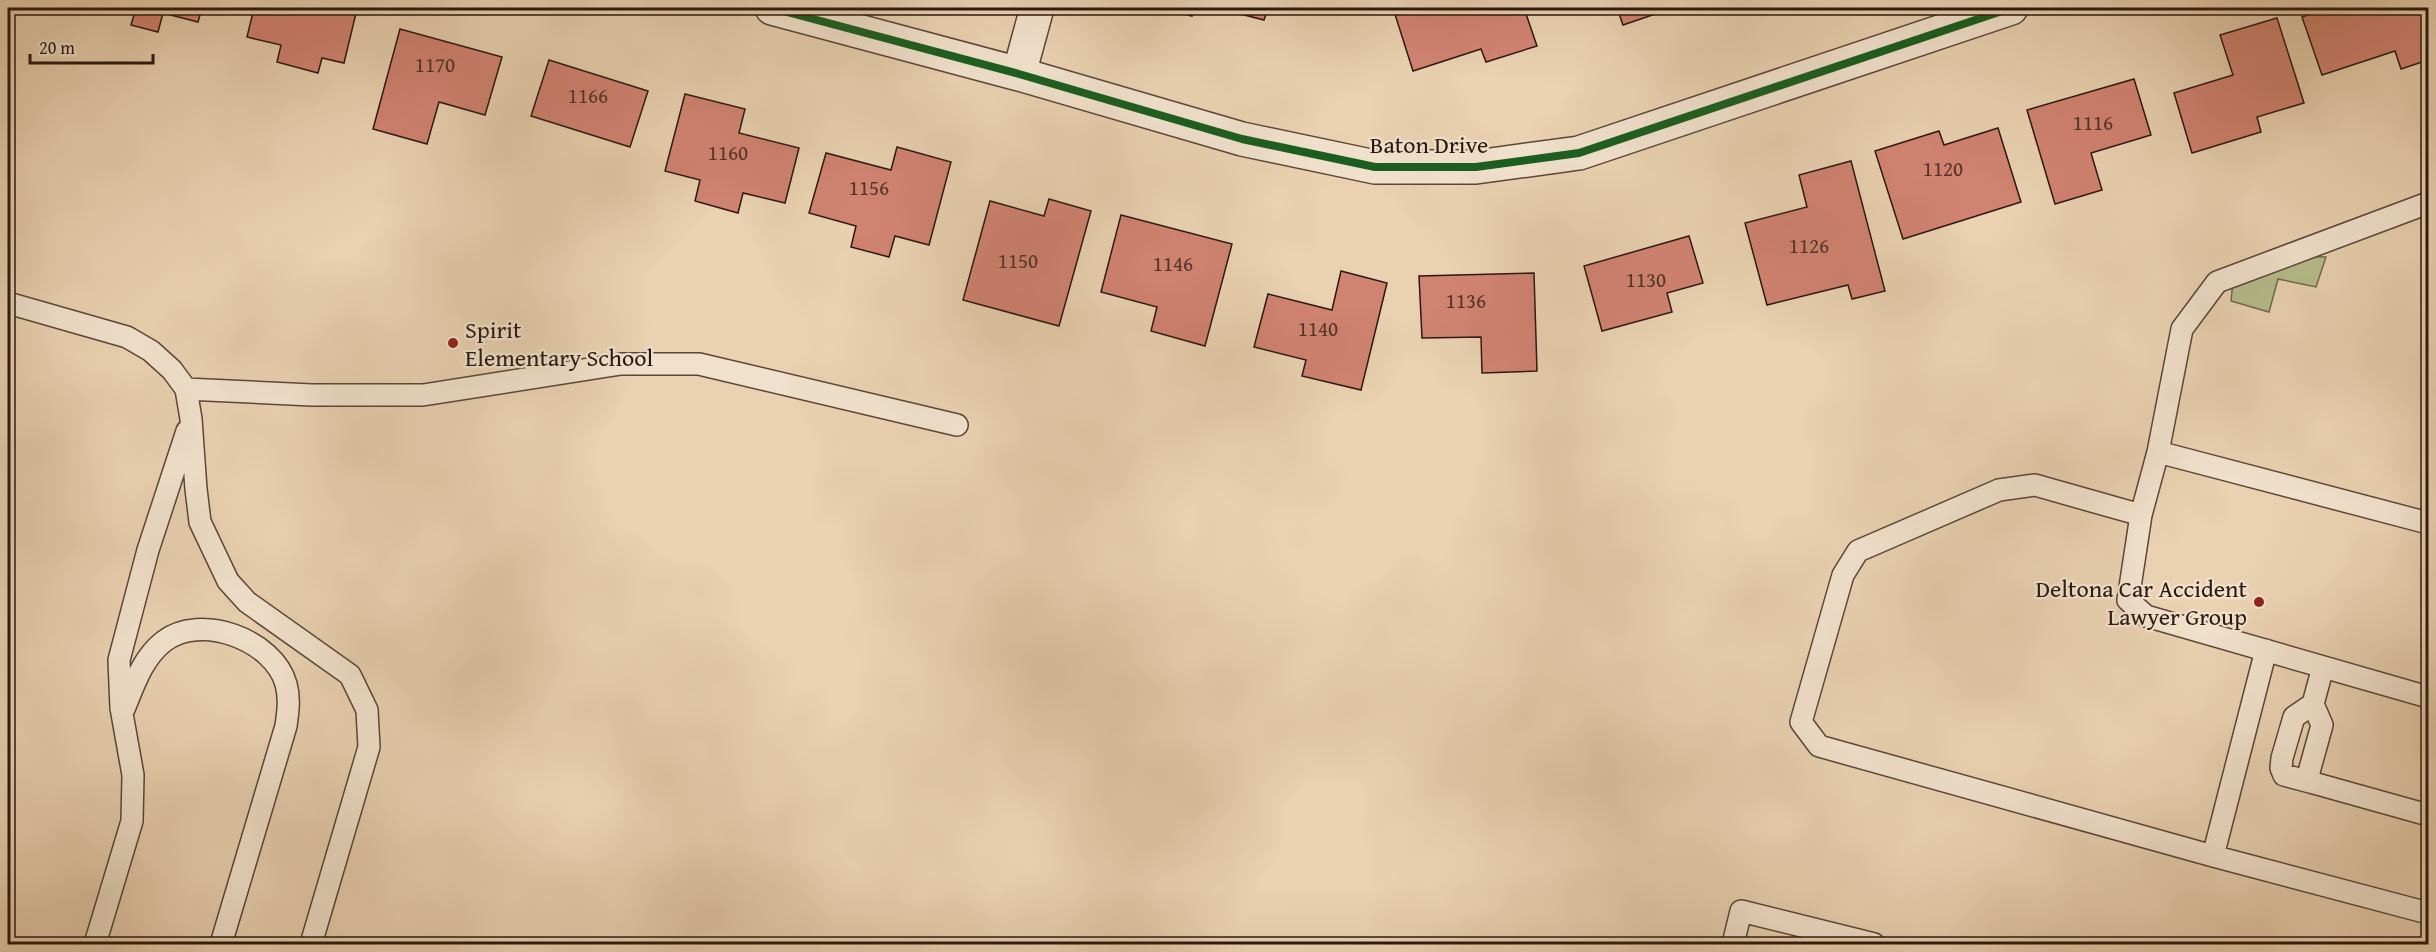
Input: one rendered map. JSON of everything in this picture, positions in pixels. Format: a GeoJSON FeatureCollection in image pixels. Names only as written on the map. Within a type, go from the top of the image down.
{"type":"FeatureCollection","features":[{"type":"Feature","properties":{"kind":"street","name":"Baton Drive"},"geometry":{"type":"LineString","coordinates":[[772,8],[1019,74],[1242,139],[1375,168],[1476,167],[1579,153],[2011,8]]}},
{"type":"Feature","properties":{"kind":"street"},"geometry":{"type":"LineString","coordinates":[[1019,74],[1037,8]]}},
{"type":"Feature","properties":{"kind":"lane"},"geometry":{"type":"LineString","coordinates":[[2428,202],[2217,282],[2182,329],[2158,452],[2141,515],[2128,600],[2146,616],[2428,697]]}},
{"type":"Feature","properties":{"kind":"lane"},"geometry":{"type":"LineString","coordinates":[[8,303],[127,337],[151,351],[172,370],[186,389],[191,419],[200,522],[228,581],[247,602],[321,652],[350,675],[367,710],[369,747],[311,945]]}},
{"type":"Feature","properties":{"kind":"lane"},"geometry":{"type":"LineString","coordinates":[[186,389],[312,395],[423,395],[621,364],[699,364],[957,425]]}},
{"type":"Feature","properties":{"kind":"lane"},"geometry":{"type":"LineString","coordinates":[[95,945],[132,821],[133,775],[122,713],[119,660],[148,550],[191,419]]}},
{"type":"Feature","properties":{"kind":"lane"},"geometry":{"type":"LineString","coordinates":[[2158,452],[2428,524]]}},
{"type":"Feature","properties":{"kind":"lane"},"geometry":{"type":"LineString","coordinates":[[2141,515],[2035,485],[1999,490],[1858,551],[1843,574],[1801,722],[1819,746],[2212,856],[2428,913]]}},
{"type":"Feature","properties":{"kind":"lane"},"geometry":{"type":"LineString","coordinates":[[122,713],[139,672],[149,656],[165,641],[184,633],[207,629],[229,633],[248,640],[281,672],[289,705],[286,726],[221,945]]}},
{"type":"Feature","properties":{"kind":"lane"},"geometry":{"type":"LineString","coordinates":[[268,657],[289,632]]}},
{"type":"Feature","properties":{"kind":"lane"},"geometry":{"type":"LineString","coordinates":[[2212,856],[2266,651]]}},
{"type":"Feature","properties":{"kind":"lane"},"geometry":{"type":"LineString","coordinates":[[2310,782],[2310,772],[2322,725],[2313,704],[2323,667]]}},
{"type":"Feature","properties":{"kind":"lane"},"geometry":{"type":"LineString","coordinates":[[2313,704],[2294,717],[2281,768],[2284,775],[2428,815]]}},
{"type":"Feature","properties":{"kind":"lane"},"geometry":{"type":"LineString","coordinates":[[1733,945],[1741,911],[1874,945]]}},
{"type":"Feature","properties":{"kind":"green space"},"geometry":{"type":"Polygon","coordinates":[[[2297,256],[2326,257],[2316,287],[2278,279],[2269,312],[2231,301],[2233,280],[2297,256]]]}},
{"type":"Feature","properties":{"kind":"building"},"geometry":{"type":"Polygon","coordinates":[[[136,8],[202,8],[198,22],[163,13],[158,32],[131,25],[136,8]]]}},
{"type":"Feature","properties":{"kind":"building"},"geometry":{"type":"Polygon","coordinates":[[[254,8],[357,9],[344,63],[322,58],[318,73],[277,62],[281,45],[247,37],[254,8]]]}},
{"type":"Feature","properties":{"kind":"building"},"geometry":{"type":"Polygon","coordinates":[[[1160,8],[1194,8],[1192,16],[1160,8]]]}},
{"type":"Feature","properties":{"kind":"building"},"geometry":{"type":"Polygon","coordinates":[[[1217,8],[1268,8],[1264,20],[1217,8]]]}},
{"type":"Feature","properties":{"kind":"building"},"geometry":{"type":"Polygon","coordinates":[[[1393,8],[1524,8],[1537,46],[1486,62],[1481,49],[1413,71],[1393,8]]]}},
{"type":"Feature","properties":{"kind":"building"},"geometry":{"type":"Polygon","coordinates":[[[1617,8],[1666,8],[1667,10],[1623,25],[1617,8]]]}},
{"type":"Feature","properties":{"kind":"building"},"geometry":{"type":"Polygon","coordinates":[[[2329,8],[2428,8],[2428,60],[2401,69],[2395,51],[2322,75],[2302,17],[2329,8]]]}},
{"type":"Feature","properties":{"kind":"building"},"geometry":{"type":"Polygon","coordinates":[[[2277,18],[2304,103],[2257,117],[2261,132],[2192,153],[2174,93],[2233,75],[2220,35],[2277,18]]]}},
{"type":"Feature","properties":{"kind":"building"},"geometry":{"type":"Polygon","coordinates":[[[400,29],[502,57],[485,115],[439,102],[427,144],[373,129],[400,29]]]}},
{"type":"Feature","properties":{"kind":"building"},"geometry":{"type":"Polygon","coordinates":[[[549,60],[648,91],[630,147],[531,116],[549,60]]]}},
{"type":"Feature","properties":{"kind":"building"},"geometry":{"type":"Polygon","coordinates":[[[2134,79],[2151,135],[2091,153],[2102,190],[2055,204],[2027,110],[2134,79]]]}},
{"type":"Feature","properties":{"kind":"building"},"geometry":{"type":"Polygon","coordinates":[[[685,94],[745,109],[739,133],[799,148],[785,203],[743,193],[738,213],[695,201],[700,180],[665,171],[685,94]]]}},
{"type":"Feature","properties":{"kind":"building"},"geometry":{"type":"Polygon","coordinates":[[[1998,128],[2021,202],[1903,239],[1875,151],[1939,131],[1944,145],[1998,128]]]}},
{"type":"Feature","properties":{"kind":"building"},"geometry":{"type":"Polygon","coordinates":[[[897,147],[951,162],[929,245],[895,236],[889,257],[851,247],[856,226],[809,213],[826,153],[891,170],[897,147]]]}},
{"type":"Feature","properties":{"kind":"building"},"geometry":{"type":"Polygon","coordinates":[[[1851,161],[1885,291],[1852,299],[1848,285],[1767,305],[1745,223],[1807,207],[1799,175],[1851,161]]]}},
{"type":"Feature","properties":{"kind":"building"},"geometry":{"type":"Polygon","coordinates":[[[1049,199],[1091,211],[1059,326],[963,300],[990,201],[1044,216],[1049,199]]]}},
{"type":"Feature","properties":{"kind":"building"},"geometry":{"type":"Polygon","coordinates":[[[1121,215],[1232,244],[1205,346],[1151,331],[1157,307],[1101,292],[1121,215]]]}},
{"type":"Feature","properties":{"kind":"building"},"geometry":{"type":"Polygon","coordinates":[[[1689,236],[1703,283],[1667,293],[1672,312],[1602,331],[1584,266],[1689,236]]]}},
{"type":"Feature","properties":{"kind":"building"},"geometry":{"type":"Polygon","coordinates":[[[1341,271],[1387,283],[1361,390],[1302,376],[1306,360],[1254,347],[1268,294],[1332,310],[1341,271]]]}},
{"type":"Feature","properties":{"kind":"building"},"geometry":{"type":"Polygon","coordinates":[[[1534,273],[1537,371],[1482,373],[1481,337],[1422,338],[1419,276],[1534,273]]]}},
{"type":"Feature","properties":{"kind":"cycle path"},"geometry":{"type":"LineString","coordinates":[[772,8],[1019,74],[1242,139],[1375,167],[1476,167],[1579,153],[2011,8]]}},
{"type":"Feature","properties":{"kind":"place","name":"Spirit Elementary School"},"geometry":{"type":"Point","coordinates":[453,343]}},
{"type":"Feature","properties":{"kind":"place","name":"Deltona Car Accident Lawyer Group"},"geometry":{"type":"Point","coordinates":[2259,602]}}]}
